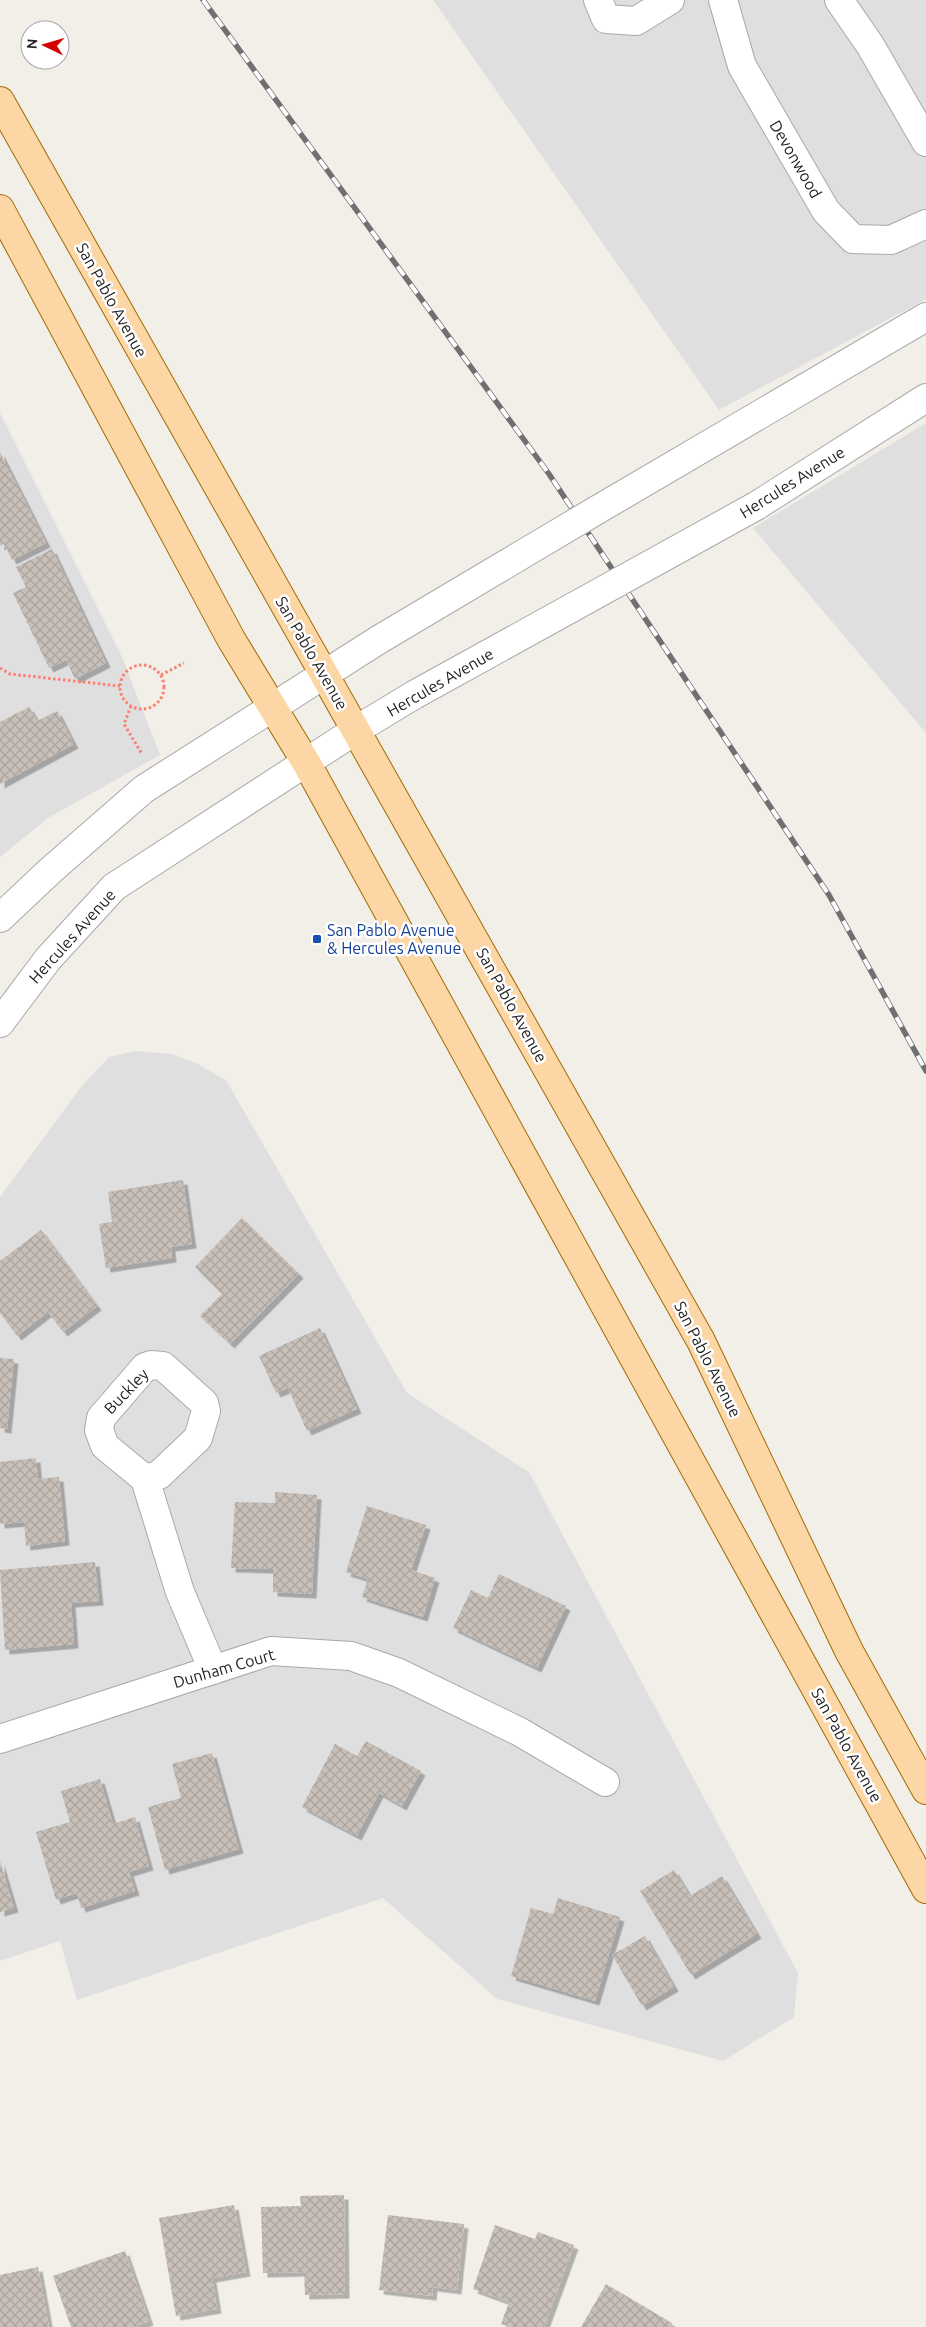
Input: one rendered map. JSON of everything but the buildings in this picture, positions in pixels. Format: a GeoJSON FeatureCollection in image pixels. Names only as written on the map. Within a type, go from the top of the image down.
{"type":"FeatureCollection","features":[{"type":"Feature","properties":{"kind":"main road","name":"San Pablo Avenue"},"geometry":{"type":"LineString","coordinates":[[0,102],[702,1341],[849,1651],[926,1790]]}},
{"type":"Feature","properties":{"kind":"main road","name":"San Pablo Avenue"},"geometry":{"type":"LineString","coordinates":[[0,210],[231,639],[307,764],[926,1889]]}},
{"type":"Feature","properties":{"kind":"street"},"geometry":{"type":"LineString","coordinates":[[598,0],[606,19],[636,21],[670,0]]}},
{"type":"Feature","properties":{"kind":"street","name":"Devonwood"},"geometry":{"type":"LineString","coordinates":[[723,0],[742,66],[826,211],[853,239],[891,240],[926,224]]}},
{"type":"Feature","properties":{"kind":"street"},"geometry":{"type":"LineString","coordinates":[[839,0],[870,45],[926,142]]}},
{"type":"Feature","properties":{"kind":"street"},"geometry":{"type":"LineString","coordinates":[[0,918],[51,870],[144,789],[380,639],[926,318]]}},
{"type":"Feature","properties":{"kind":"street","name":"Hercules Avenue"},"geometry":{"type":"LineString","coordinates":[[0,1023],[48,960],[114,888],[307,764],[356,730],[414,695],[756,506],[926,398]]}},
{"type":"Feature","properties":{"kind":"street"},"geometry":{"type":"LineString","coordinates":[[145,1479],[180,1592],[213,1670]]}},
{"type":"Feature","properties":{"kind":"street","name":"Dunham Court"},"geometry":{"type":"LineString","coordinates":[[0,1739],[271,1651],[351,1656],[399,1673],[520,1732],[605,1782]]}},
{"type":"Feature","properties":{"kind":"path"},"geometry":{"type":"LineString","coordinates":[[161,675],[184,662]]}},
{"type":"Feature","properties":{"kind":"path"},"geometry":{"type":"LineString","coordinates":[[140,665],[148,666],[161,675],[163,692],[158,701],[152,706],[145,708],[131,706],[124,701],[120,686],[125,672],[140,665]]}},
{"type":"Feature","properties":{"kind":"path"},"geometry":{"type":"LineString","coordinates":[[0,668],[10,674],[120,686]]}},
{"type":"Feature","properties":{"kind":"path"},"geometry":{"type":"LineString","coordinates":[[131,706],[124,724],[143,755]]}},
{"type":"Feature","properties":{"kind":"shaded area"},"geometry":{"type":"Polygon","coordinates":[[[433,0],[926,0],[926,299],[719,410],[433,0]]]}},
{"type":"Feature","properties":{"kind":"shaded area"},"geometry":{"type":"Polygon","coordinates":[[[0,413],[122,657],[160,755],[48,818],[0,857],[0,413]]]}},
{"type":"Feature","properties":{"kind":"shaded area"},"geometry":{"type":"Polygon","coordinates":[[[926,423],[926,733],[753,528],[926,423]]]}},
{"type":"Feature","properties":{"kind":"shaded area"},"geometry":{"type":"Polygon","coordinates":[[[136,1051],[172,1054],[196,1063],[226,1080],[407,1393],[529,1472],[798,1973],[794,2017],[723,2061],[497,1999],[383,1898],[77,2000],[60,1941],[0,1961],[0,1197],[81,1087],[109,1057],[136,1051]]]}},
{"type":"Feature","properties":{"kind":"railway"},"geometry":{"type":"LineString","coordinates":[[203,0],[549,474],[829,895],[926,1071]]}},
{"type":"Feature","properties":{"kind":"place","name":"San Pablo Avenue & Hercules Avenue"},"geometry":{"type":"Point","coordinates":[317,939]}}]}
